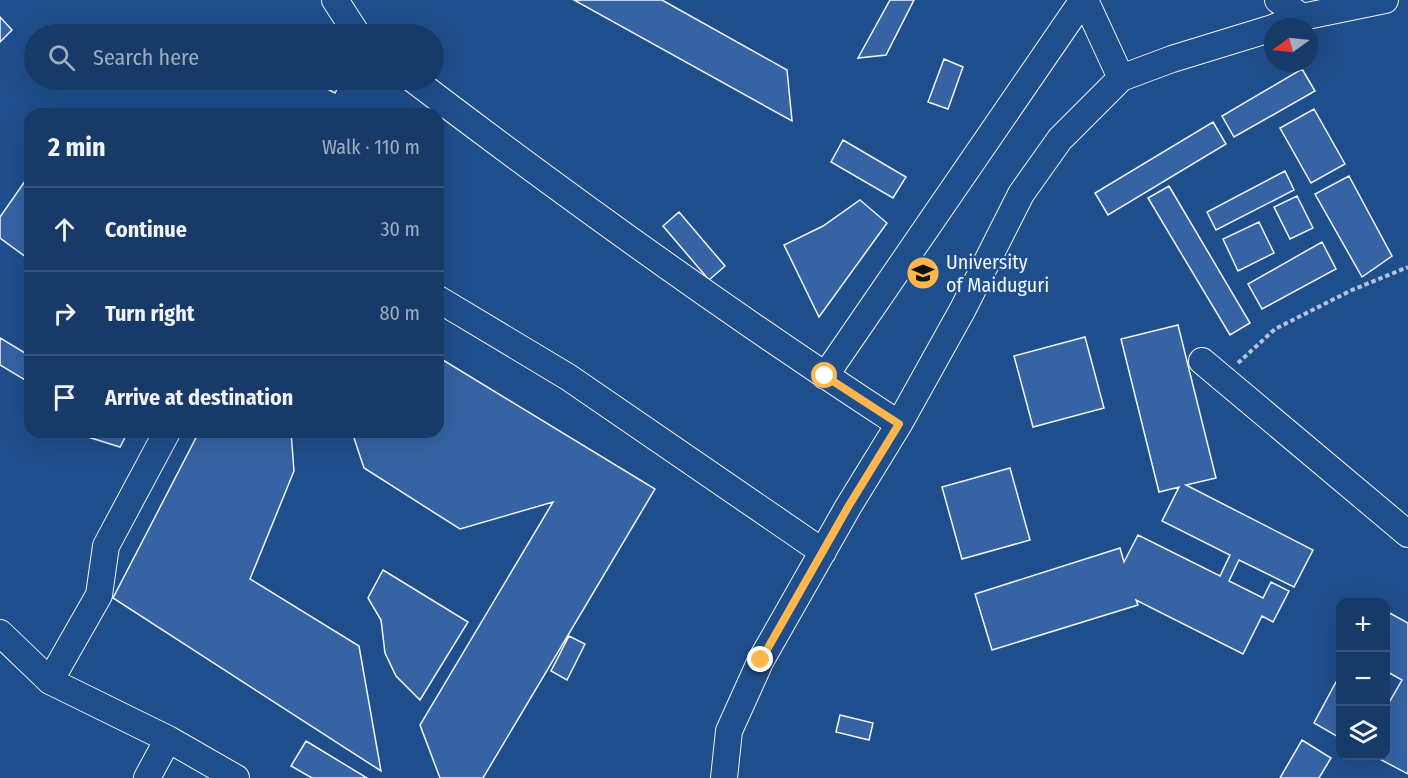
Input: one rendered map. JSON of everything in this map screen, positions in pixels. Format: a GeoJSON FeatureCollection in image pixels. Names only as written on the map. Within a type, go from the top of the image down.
{"type":"FeatureCollection","features":[{"type":"Feature","properties":{"kind":"street"},"geometry":{"type":"LineString","coordinates":[[335,0],[351,24]]}},
{"type":"Feature","properties":{"kind":"street"},"geometry":{"type":"LineString","coordinates":[[1084,0],[1121,78]]}},
{"type":"Feature","properties":{"kind":"street"},"geometry":{"type":"LineString","coordinates":[[825,376],[1084,0]]}},
{"type":"Feature","properties":{"kind":"street"},"geometry":{"type":"LineString","coordinates":[[1278,0],[1302,17],[1385,0]]}},
{"type":"Feature","properties":{"kind":"street"},"geometry":{"type":"LineString","coordinates":[[724,778],[729,731],[761,660],[899,424],[963,309],[1021,194],[1060,138],[1121,78],[1172,59],[1264,31]]}},
{"type":"Feature","properties":{"kind":"street"},"geometry":{"type":"LineString","coordinates":[[427,90],[544,179],[825,376],[899,424]]}},
{"type":"Feature","properties":{"kind":"street"},"geometry":{"type":"LineString","coordinates":[[444,303],[568,377],[823,552]]}},
{"type":"Feature","properties":{"kind":"street"},"geometry":{"type":"LineString","coordinates":[[1202,361],[1408,534]]}},
{"type":"Feature","properties":{"kind":"street"},"geometry":{"type":"LineString","coordinates":[[50,681],[99,595],[106,546],[164,438]]}},
{"type":"Feature","properties":{"kind":"street"},"geometry":{"type":"LineString","coordinates":[[0,633],[50,681],[168,739],[236,778]]}},
{"type":"Feature","properties":{"kind":"street"},"geometry":{"type":"LineString","coordinates":[[147,778],[168,739]]}},
{"type":"Feature","properties":{"kind":"path"},"geometry":{"type":"LineString","coordinates":[[1222,377],[1275,328],[1352,290],[1408,267]]}},
{"type":"Feature","properties":{"kind":"building"},"geometry":{"type":"Polygon","coordinates":[[[574,0],[662,0],[787,70],[792,121],[574,0]]]}},
{"type":"Feature","properties":{"kind":"building"},"geometry":{"type":"Polygon","coordinates":[[[890,0],[914,0],[886,55],[858,58],[890,0]]]}},
{"type":"Feature","properties":{"kind":"building"},"geometry":{"type":"Polygon","coordinates":[[[0,17],[12,30],[0,42],[0,17]]]}},
{"type":"Feature","properties":{"kind":"building"},"geometry":{"type":"Polygon","coordinates":[[[944,59],[963,67],[948,109],[928,102],[944,59]]]}},
{"type":"Feature","properties":{"kind":"building"},"geometry":{"type":"Polygon","coordinates":[[[1297,72],[1304,72],[1315,91],[1234,137],[1222,116],[1297,72]]]}},
{"type":"Feature","properties":{"kind":"building"},"geometry":{"type":"Polygon","coordinates":[[[1314,109],[1345,164],[1311,183],[1280,128],[1314,109]]]}},
{"type":"Feature","properties":{"kind":"building"},"geometry":{"type":"Polygon","coordinates":[[[1213,122],[1226,144],[1108,215],[1095,193],[1213,122]]]}},
{"type":"Feature","properties":{"kind":"building"},"geometry":{"type":"Polygon","coordinates":[[[843,140],[906,177],[893,198],[831,162],[843,140]]]}},
{"type":"Feature","properties":{"kind":"building"},"geometry":{"type":"Polygon","coordinates":[[[1285,171],[1294,190],[1216,230],[1207,212],[1285,171]]]}},
{"type":"Feature","properties":{"kind":"building"},"geometry":{"type":"Polygon","coordinates":[[[1349,176],[1392,256],[1362,277],[1315,194],[1349,176]]]}},
{"type":"Feature","properties":{"kind":"building"},"geometry":{"type":"Polygon","coordinates":[[[24,183],[24,256],[0,238],[0,217],[24,183]]]}},
{"type":"Feature","properties":{"kind":"building"},"geometry":{"type":"Polygon","coordinates":[[[1169,186],[1250,323],[1230,335],[1148,198],[1169,186]]]}},
{"type":"Feature","properties":{"kind":"building"},"geometry":{"type":"Polygon","coordinates":[[[1297,196],[1313,228],[1290,239],[1274,207],[1297,196]]]}},
{"type":"Feature","properties":{"kind":"building"},"geometry":{"type":"Polygon","coordinates":[[[860,200],[887,223],[819,317],[784,245],[823,226],[860,200]]]}},
{"type":"Feature","properties":{"kind":"building"},"geometry":{"type":"Polygon","coordinates":[[[679,212],[725,266],[709,280],[663,226],[679,212]]]}},
{"type":"Feature","properties":{"kind":"building"},"geometry":{"type":"Polygon","coordinates":[[[1259,222],[1274,253],[1238,271],[1223,239],[1259,222]]]}},
{"type":"Feature","properties":{"kind":"building"},"geometry":{"type":"Polygon","coordinates":[[[1322,242],[1336,269],[1262,309],[1248,284],[1322,242]]]}},
{"type":"Feature","properties":{"kind":"building"},"geometry":{"type":"Polygon","coordinates":[[[1178,325],[1216,478],[1186,485],[1313,550],[1294,587],[1239,560],[1229,581],[1263,598],[1271,582],[1289,591],[1273,622],[1262,616],[1243,654],[1136,600],[1138,605],[992,650],[975,594],[1120,548],[1124,562],[1138,535],[1220,576],[1230,555],[1162,521],[1179,487],[1159,492],[1121,339],[1178,325]]]}},
{"type":"Feature","properties":{"kind":"building"},"geometry":{"type":"Polygon","coordinates":[[[1085,337],[1104,408],[1033,427],[1014,356],[1085,337]]]}},
{"type":"Feature","properties":{"kind":"building"},"geometry":{"type":"Polygon","coordinates":[[[0,338],[24,352],[24,379],[0,365],[0,338]]]}},
{"type":"Feature","properties":{"kind":"building"},"geometry":{"type":"Polygon","coordinates":[[[444,361],[655,489],[483,778],[440,778],[420,725],[553,502],[460,529],[364,468],[354,438],[444,438],[444,361]]]}},
{"type":"Feature","properties":{"kind":"building"},"geometry":{"type":"Polygon","coordinates":[[[91,438],[125,438],[120,447],[91,438]]]}},
{"type":"Feature","properties":{"kind":"building"},"geometry":{"type":"Polygon","coordinates":[[[196,438],[291,438],[294,471],[250,579],[359,646],[381,771],[113,598],[196,438]]]}},
{"type":"Feature","properties":{"kind":"building"},"geometry":{"type":"Polygon","coordinates":[[[1010,468],[1030,540],[962,559],[942,487],[1010,468]]]}},
{"type":"Feature","properties":{"kind":"building"},"geometry":{"type":"Polygon","coordinates":[[[383,570],[468,622],[420,700],[396,676],[385,653],[381,620],[368,598],[383,570]]]}},
{"type":"Feature","properties":{"kind":"building"},"geometry":{"type":"Polygon","coordinates":[[[1390,613],[1408,623],[1408,774],[1382,760],[1390,760],[1390,701],[1402,680],[1390,673],[1390,613]]]}},
{"type":"Feature","properties":{"kind":"building"},"geometry":{"type":"Polygon","coordinates":[[[569,636],[585,644],[567,680],[551,671],[569,636]]]}},
{"type":"Feature","properties":{"kind":"building"},"geometry":{"type":"Polygon","coordinates":[[[1336,682],[1336,736],[1314,723],[1336,682]]]}},
{"type":"Feature","properties":{"kind":"building"},"geometry":{"type":"Polygon","coordinates":[[[840,715],[873,723],[869,740],[836,732],[840,715]]]}},
{"type":"Feature","properties":{"kind":"building"},"geometry":{"type":"Polygon","coordinates":[[[1302,740],[1331,758],[1319,778],[1280,778],[1302,740]]]}},
{"type":"Feature","properties":{"kind":"building"},"geometry":{"type":"Polygon","coordinates":[[[306,741],[367,778],[312,778],[291,766],[306,741]]]}},
{"type":"Feature","properties":{"kind":"place","name":"University of Maiduguri"},"geometry":{"type":"Point","coordinates":[923,273]}},
{"type":"Feature","properties":{"kind":"route"},"geometry":{"type":"LineString","coordinates":[[761,660],[848,507],[899,424],[825,376]]}}]}
